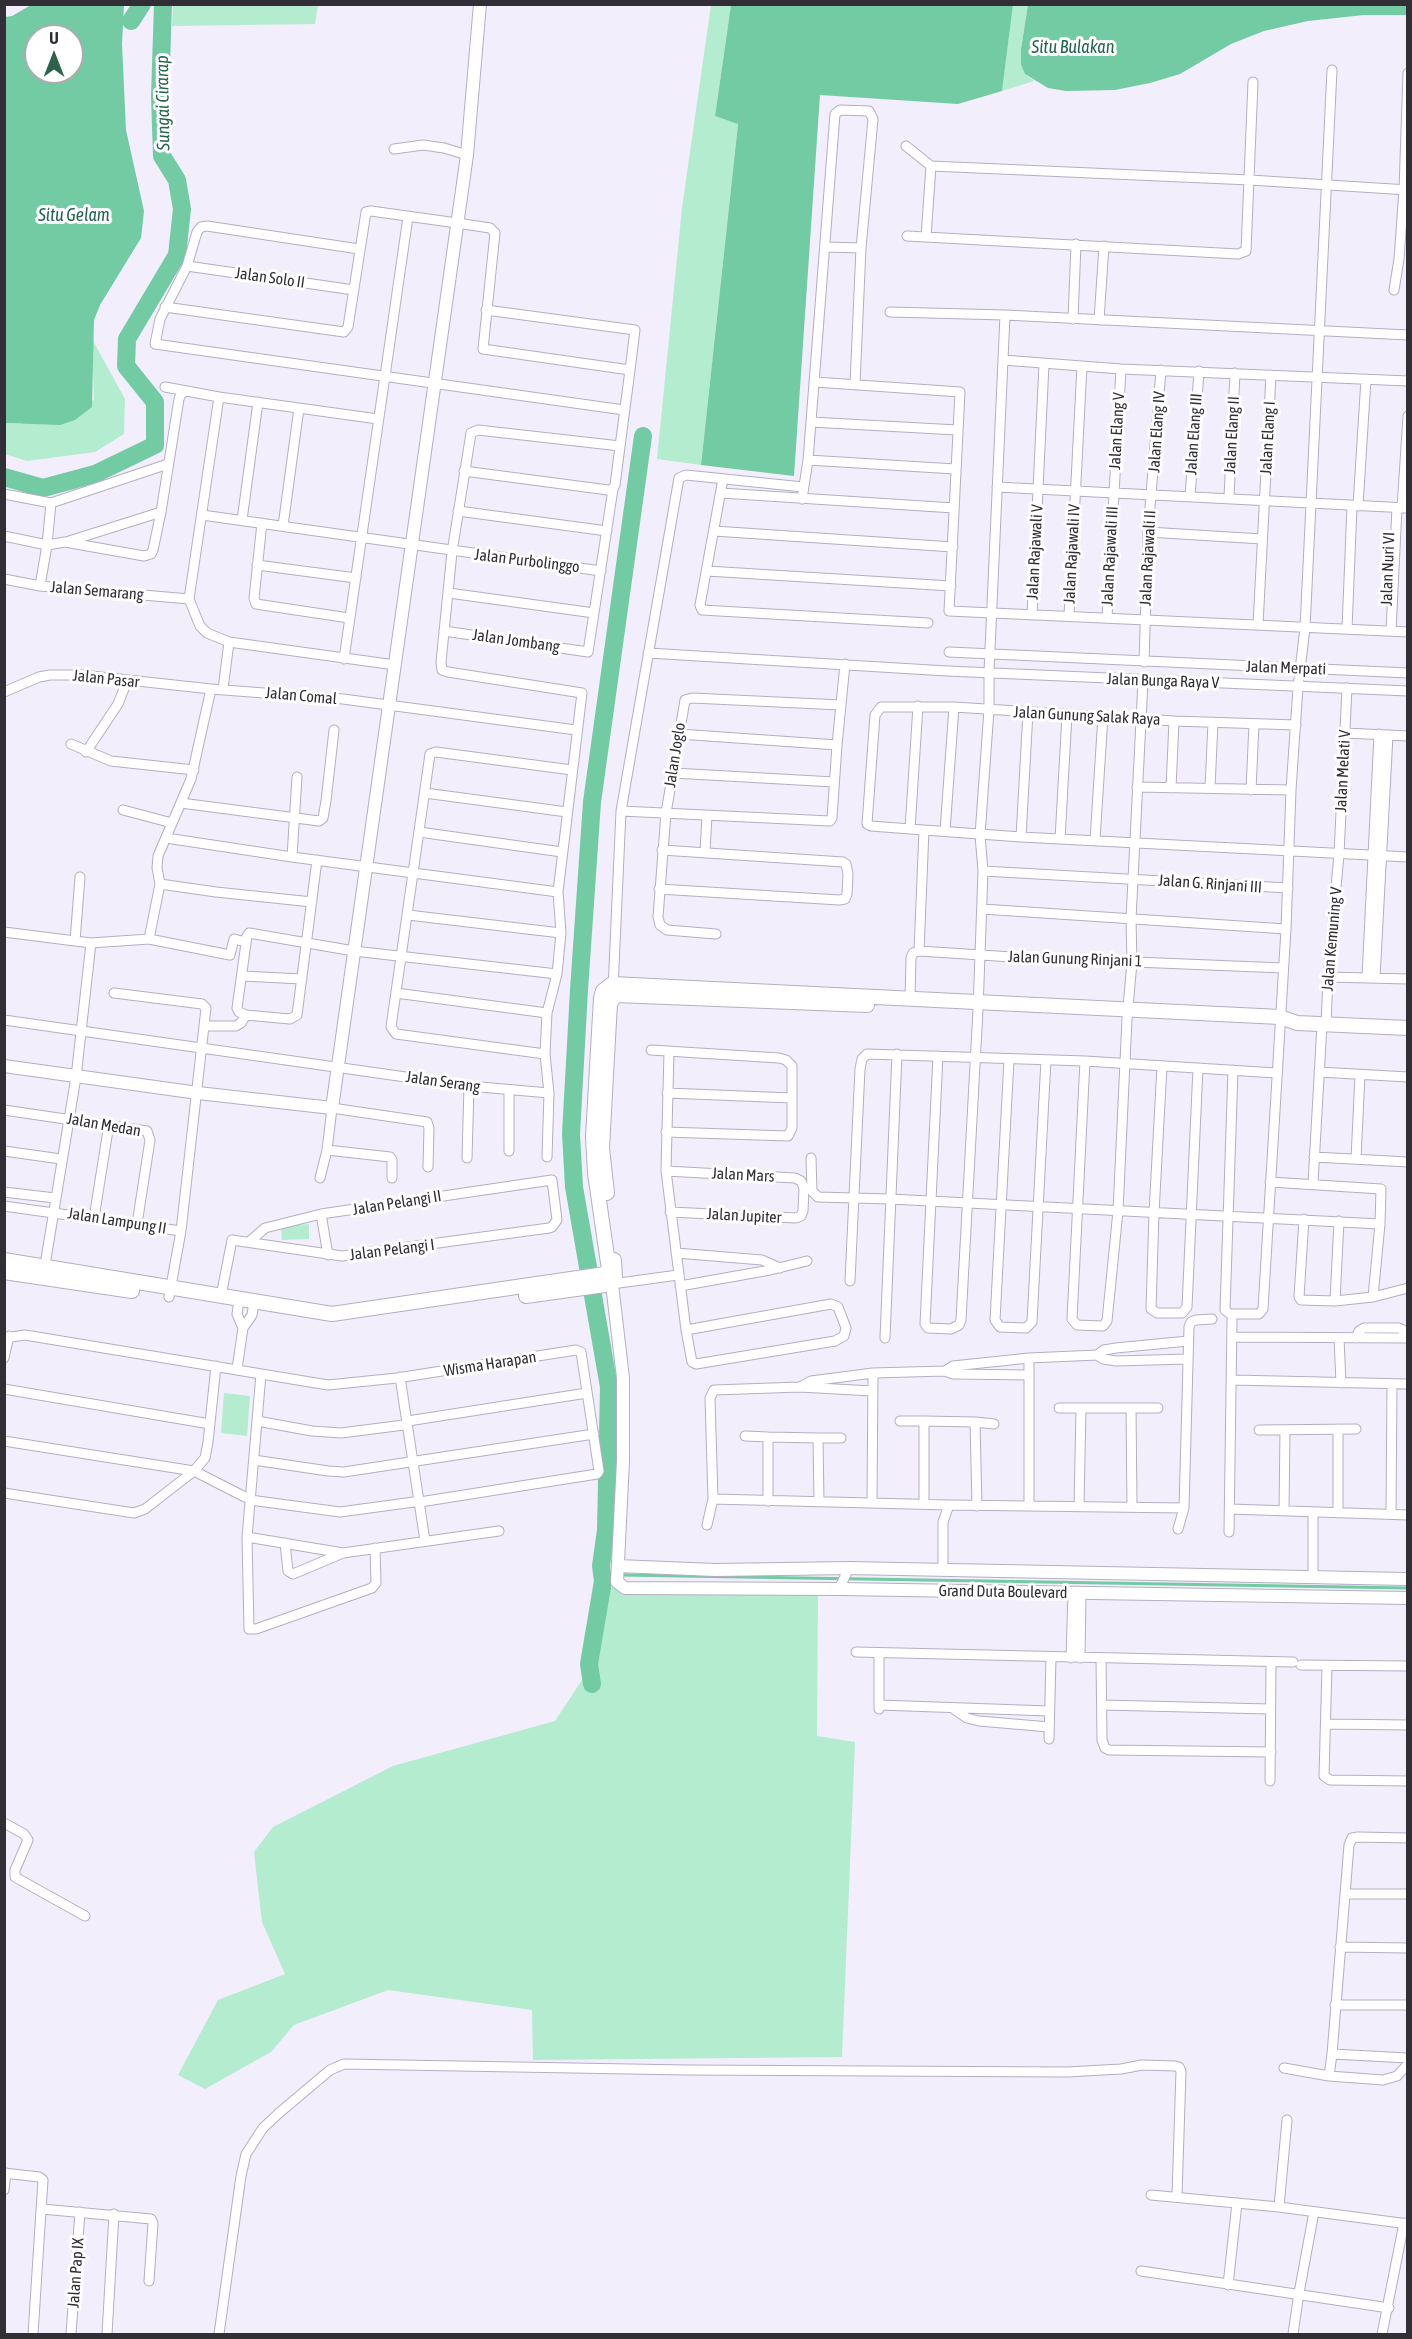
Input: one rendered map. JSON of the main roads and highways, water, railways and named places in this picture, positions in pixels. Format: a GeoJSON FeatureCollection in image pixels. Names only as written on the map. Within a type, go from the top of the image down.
{"type":"FeatureCollection","features":[{"type":"Feature","properties":{"kind":"main road"},"geometry":{"type":"LineString","coordinates":[[613,990],[910,998],[977,1006]]}},
{"type":"Feature","properties":{"kind":"main road"},"geometry":{"type":"LineString","coordinates":[[613,990],[622,994],[977,1006],[1407,1028]]}},
{"type":"Feature","properties":{"kind":"main road"},"geometry":{"type":"LineString","coordinates":[[254,1306],[341,1314],[569,1280],[608,1279],[615,1281],[602,1149],[610,1006],[613,990]]}},
{"type":"Feature","properties":{"kind":"main road"},"geometry":{"type":"LineString","coordinates":[[4,1260],[44,1271],[238,1303],[310,1319],[334,1321],[581,1289],[608,1279]]}},
{"type":"Feature","properties":{"kind":"main road"},"geometry":{"type":"LineString","coordinates":[[4,1272],[44,1271]]}},
{"type":"Feature","properties":{"kind":"main road"},"geometry":{"type":"LineString","coordinates":[[170,1292],[221,1296],[238,1303]]}},
{"type":"Feature","properties":{"kind":"water","name":"Situ Bulakan"},"geometry":{"type":"Polygon","coordinates":[[[1407,4],[1408,15],[1364,15],[1308,21],[1264,31],[1231,44],[1180,74],[1150,83],[1115,90],[1066,91],[1048,88],[1025,74],[1021,65],[1021,49],[1028,5],[1407,4]]]}},
{"type":"Feature","properties":{"kind":"water","name":"Situ Gelam"},"geometry":{"type":"Polygon","coordinates":[[[31,5],[124,5],[122,44],[126,130],[144,211],[141,238],[100,305],[94,320],[92,407],[75,420],[60,425],[5,423],[5,17],[12,16],[31,5]]]}},
{"type":"Feature","properties":{"kind":"water"},"geometry":{"type":"Polygon","coordinates":[[[731,5],[1013,5],[1002,91],[958,104],[820,95],[794,476],[701,465],[738,124],[715,116],[731,5]]]}},
{"type":"Feature","properties":{"kind":"waterway"},"geometry":{"type":"LineString","coordinates":[[131,21],[142,4]]}},
{"type":"Feature","properties":{"kind":"waterway","name":"Sungai Cirarap"},"geometry":{"type":"LineString","coordinates":[[4,477],[43,488],[95,474],[155,445],[155,402],[126,366],[127,339],[177,255],[182,209],[177,180],[162,156],[160,96],[163,4]]}},
{"type":"Feature","properties":{"kind":"waterway"},"geometry":{"type":"LineString","coordinates":[[592,1684],[589,1664],[603,1581],[601,1566],[606,1530],[609,1387],[574,1187],[571,1134],[592,802],[643,436]]}},
{"type":"Feature","properties":{"kind":"waterway"},"geometry":{"type":"LineString","coordinates":[[602,1574],[614,1575]]}},
{"type":"Feature","properties":{"kind":"waterway"},"geometry":{"type":"LineString","coordinates":[[620,1575],[1408,1588]]}}]}
